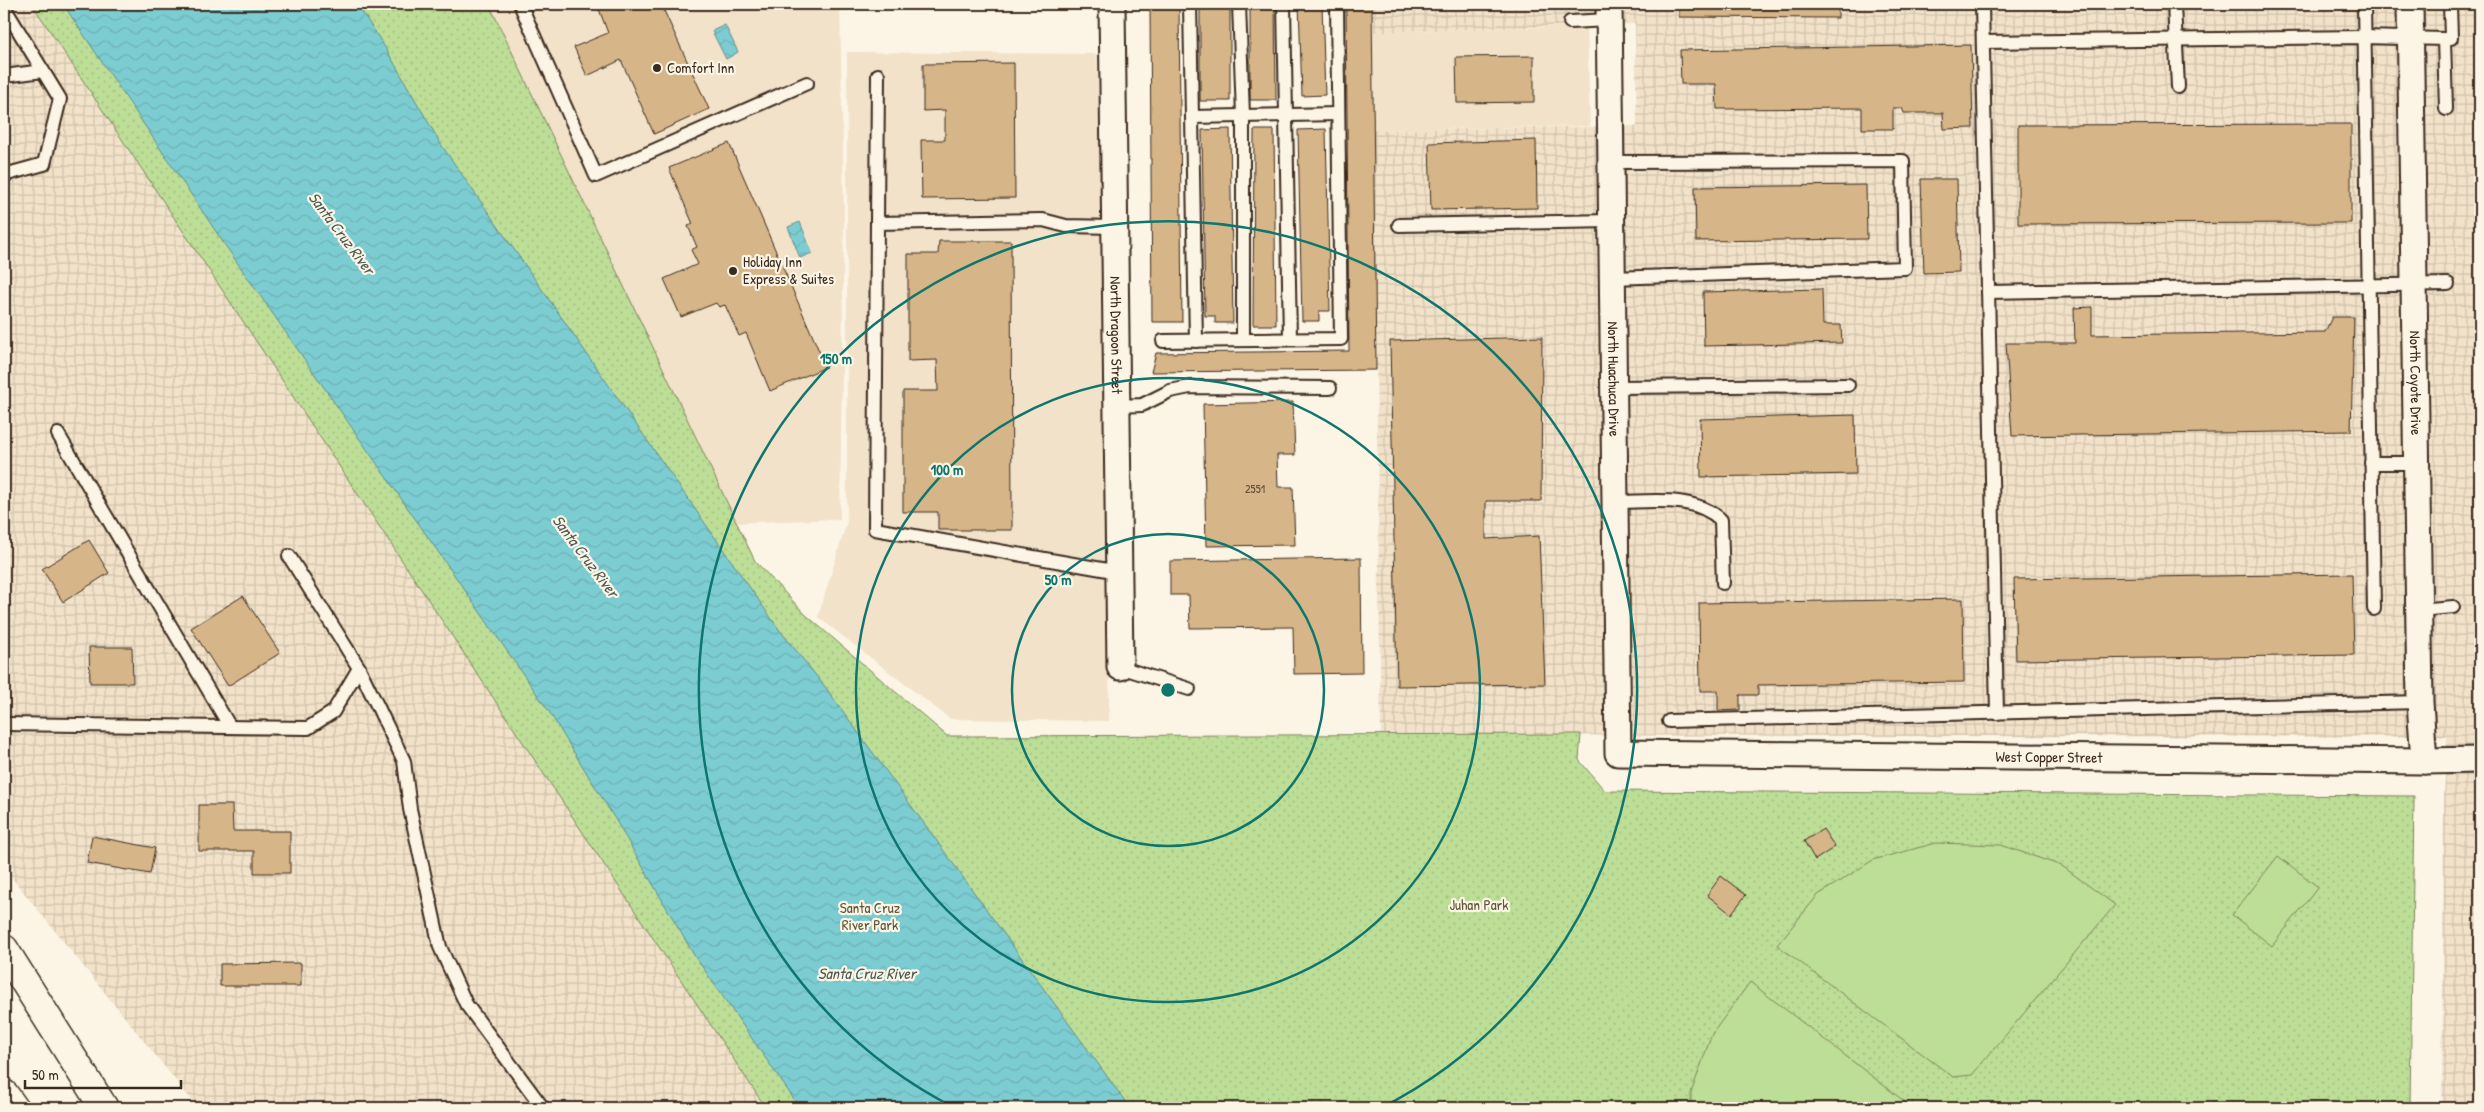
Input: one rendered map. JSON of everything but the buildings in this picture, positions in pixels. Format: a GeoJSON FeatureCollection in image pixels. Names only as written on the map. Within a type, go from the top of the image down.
{"type":"FeatureCollection","features":[{"type":"Feature","properties":{"kind":"main road"},"geometry":{"type":"LineString","coordinates":[[4,949],[104,1108]]}},
{"type":"Feature","properties":{"kind":"main road"},"geometry":{"type":"LineString","coordinates":[[4,1094],[14,1108]]}},
{"type":"Feature","properties":{"kind":"street","name":"North Dragoon Street"},"geometry":{"type":"LineString","coordinates":[[1112,4],[1120,667]]}},
{"type":"Feature","properties":{"kind":"street","name":"North Coyote Drive"},"geometry":{"type":"LineString","coordinates":[[2410,4],[2418,610],[2420,702],[2424,761]]}},
{"type":"Feature","properties":{"kind":"street","name":"North Huachuca Drive"},"geometry":{"type":"LineString","coordinates":[[1609,12],[1618,754]]}},
{"type":"Feature","properties":{"kind":"street","name":"West Copper Street"},"geometry":{"type":"LineString","coordinates":[[1618,754],[2480,760]]}},
{"type":"Feature","properties":{"kind":"lane"},"geometry":{"type":"LineString","coordinates":[[520,4],[596,176],[807,83]]}},
{"type":"Feature","properties":{"kind":"lane"},"geometry":{"type":"LineString","coordinates":[[1190,4],[1196,341]]}},
{"type":"Feature","properties":{"kind":"lane"},"geometry":{"type":"LineString","coordinates":[[1239,4],[1242,116],[1243,340]]}},
{"type":"Feature","properties":{"kind":"lane"},"geometry":{"type":"LineString","coordinates":[[1284,4],[1290,339]]}},
{"type":"Feature","properties":{"kind":"lane"},"geometry":{"type":"LineString","coordinates":[[1162,341],[1341,339],[1337,4]]}},
{"type":"Feature","properties":{"kind":"lane"},"geometry":{"type":"LineString","coordinates":[[1982,4],[1997,713]]}},
{"type":"Feature","properties":{"kind":"lane"},"geometry":{"type":"LineString","coordinates":[[2174,4],[2178,87]]}},
{"type":"Feature","properties":{"kind":"lane"},"geometry":{"type":"LineString","coordinates":[[2364,4],[2367,285],[2374,609]]}},
{"type":"Feature","properties":{"kind":"lane"},"geometry":{"type":"LineString","coordinates":[[2450,4],[2451,38]]}},
{"type":"Feature","properties":{"kind":"lane"},"geometry":{"type":"LineString","coordinates":[[4,7],[9,26],[43,71],[60,99],[44,164],[4,176]]}},
{"type":"Feature","properties":{"kind":"lane"},"geometry":{"type":"LineString","coordinates":[[1570,22],[1609,12]]}},
{"type":"Feature","properties":{"kind":"lane"},"geometry":{"type":"LineString","coordinates":[[1983,42],[2364,37],[2444,39],[2446,109]]}},
{"type":"Feature","properties":{"kind":"lane"},"geometry":{"type":"LineString","coordinates":[[4,76],[43,71]]}},
{"type":"Feature","properties":{"kind":"lane"},"geometry":{"type":"LineString","coordinates":[[878,75],[875,529],[1119,572]]}},
{"type":"Feature","properties":{"kind":"lane"},"geometry":{"type":"LineString","coordinates":[[1192,117],[1338,114]]}},
{"type":"Feature","properties":{"kind":"lane"},"geometry":{"type":"LineString","coordinates":[[1611,162],[1903,161],[1905,268],[1612,278]]}},
{"type":"Feature","properties":{"kind":"lane"},"geometry":{"type":"LineString","coordinates":[[877,223],[1043,220],[1066,226],[1115,227]]}},
{"type":"Feature","properties":{"kind":"lane"},"geometry":{"type":"LineString","coordinates":[[1399,225],[1612,222]]}},
{"type":"Feature","properties":{"kind":"lane"},"geometry":{"type":"LineString","coordinates":[[1988,292],[2448,284]]}},
{"type":"Feature","properties":{"kind":"lane"},"geometry":{"type":"LineString","coordinates":[[1614,387],[1848,385]]}},
{"type":"Feature","properties":{"kind":"lane"},"geometry":{"type":"LineString","coordinates":[[1117,406],[1142,405],[1170,391],[1190,387],[1330,388]]}},
{"type":"Feature","properties":{"kind":"lane"},"geometry":{"type":"LineString","coordinates":[[58,434],[230,727]]}},
{"type":"Feature","properties":{"kind":"lane"},"geometry":{"type":"LineString","coordinates":[[2370,463],[2416,463]]}},
{"type":"Feature","properties":{"kind":"lane"},"geometry":{"type":"LineString","coordinates":[[1615,502],[1691,502],[1711,509],[1721,520],[1723,583]]}},
{"type":"Feature","properties":{"kind":"lane"},"geometry":{"type":"LineString","coordinates":[[289,556],[359,668],[404,761],[410,808],[440,947],[466,1004],[544,1108]]}},
{"type":"Feature","properties":{"kind":"lane"},"geometry":{"type":"LineString","coordinates":[[2418,610],[2453,607]]}},
{"type":"Feature","properties":{"kind":"lane"},"geometry":{"type":"LineString","coordinates":[[1120,667],[1189,689]]}},
{"type":"Feature","properties":{"kind":"lane"},"geometry":{"type":"LineString","coordinates":[[4,724],[308,728],[333,712],[359,668]]}},
{"type":"Feature","properties":{"kind":"lane"},"geometry":{"type":"LineString","coordinates":[[1669,721],[2420,702]]}},
{"type":"Feature","properties":{"kind":"shaded area"},"geometry":{"type":"Polygon","coordinates":[[[4,4],[32,4],[766,1108],[198,1108],[4,868],[4,4]]]}},
{"type":"Feature","properties":{"kind":"shaded area"},"geometry":{"type":"Polygon","coordinates":[[[480,4],[840,4],[844,212],[840,519],[727,523],[480,4]]]}},
{"type":"Feature","properties":{"kind":"shaded area"},"geometry":{"type":"Polygon","coordinates":[[[1372,4],[2480,4],[2480,1108],[2442,1108],[2444,798],[2447,737],[1381,735],[1373,130],[1637,126],[1635,24],[1373,32],[1372,4]]]}},
{"type":"Feature","properties":{"kind":"shaded area"},"geometry":{"type":"Polygon","coordinates":[[[1587,26],[1590,126],[1373,130],[1373,32],[1587,26]]]}},
{"type":"Feature","properties":{"kind":"shaded area"},"geometry":{"type":"Polygon","coordinates":[[[847,52],[1097,54],[1110,576],[1109,721],[950,719],[818,617],[847,522],[847,52]]]}},
{"type":"Feature","properties":{"kind":"green space"},"geometry":{"type":"Polygon","coordinates":[[[32,4],[489,4],[755,561],[806,615],[947,736],[1581,734],[1579,760],[1605,791],[2414,796],[2410,1108],[766,1108],[32,4]]]}},
{"type":"Feature","properties":{"kind":"green space"},"geometry":{"type":"Polygon","coordinates":[[[1936,843],[2001,845],[2062,866],[2115,905],[1972,1075],[1953,1077],[1777,945],[1818,895],[1873,860],[1936,843]]]}},
{"type":"Feature","properties":{"kind":"green space"},"geometry":{"type":"Polygon","coordinates":[[[2278,856],[2318,887],[2272,946],[2232,915],[2278,856]]]}},
{"type":"Feature","properties":{"kind":"green space"},"geometry":{"type":"Polygon","coordinates":[[[1750,982],[1913,1108],[1691,1108],[1691,1093],[1712,1034],[1750,982]]]}},
{"type":"Feature","properties":{"kind":"water","name":"Santa Cruz River"},"geometry":{"type":"Polygon","coordinates":[[[63,4],[357,4],[386,49],[442,146],[778,628],[826,688],[1130,1108],[800,1108],[694,955],[615,819],[548,710],[225,245],[63,4]]]}},
{"type":"Feature","properties":{"kind":"water"},"geometry":{"type":"Polygon","coordinates":[[[725,25],[738,52],[726,59],[712,31],[725,25]]]}},
{"type":"Feature","properties":{"kind":"water"},"geometry":{"type":"Polygon","coordinates":[[[800,222],[812,253],[800,258],[788,227],[800,222]]]}},
{"type":"Feature","properties":{"kind":"place","name":"Comfort Inn"},"geometry":{"type":"Point","coordinates":[657,68]}},
{"type":"Feature","properties":{"kind":"place","name":"Holiday Inn Express & Suites"},"geometry":{"type":"Point","coordinates":[733,271]}},
{"type":"Feature","properties":{"kind":"park label","name":"Juhan Park"},"geometry":{"type":"Point","coordinates":[1479,905]}},
{"type":"Feature","properties":{"kind":"park label","name":"Santa Cruz River Park"},"geometry":{"type":"Point","coordinates":[870,916]}}]}
